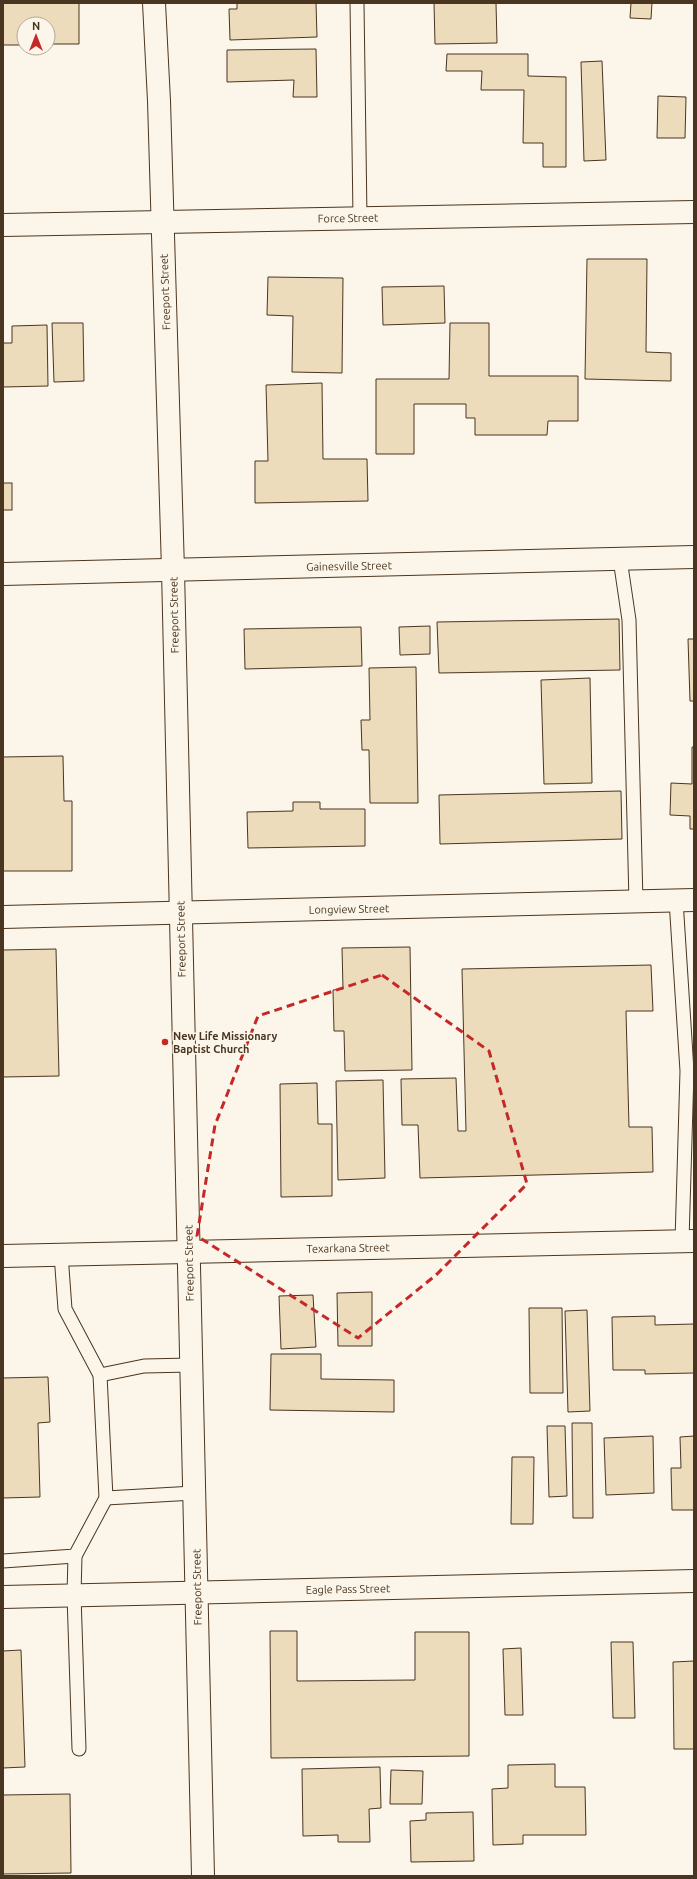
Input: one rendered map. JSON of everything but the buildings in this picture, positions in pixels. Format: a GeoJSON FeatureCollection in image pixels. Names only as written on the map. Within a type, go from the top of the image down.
{"type":"FeatureCollection","features":[{"type":"Feature","properties":{"kind":"street","name":"Freeport Street"},"geometry":{"type":"LineString","coordinates":[[154,3],[159,101],[173,570],[203,1876]]}},
{"type":"Feature","properties":{"kind":"street","name":"Force Street"},"geometry":{"type":"LineString","coordinates":[[3,224],[694,212]]}},
{"type":"Feature","properties":{"kind":"street","name":"Gainesville Street"},"geometry":{"type":"LineString","coordinates":[[3,574],[694,557]]}},
{"type":"Feature","properties":{"kind":"street","name":"Longview Street"},"geometry":{"type":"LineString","coordinates":[[3,917],[685,900]]}},
{"type":"Feature","properties":{"kind":"street","name":"Texarkana Street"},"geometry":{"type":"LineString","coordinates":[[3,1256],[688,1241]]}},
{"type":"Feature","properties":{"kind":"street","name":"Eagle Pass Street"},"geometry":{"type":"LineString","coordinates":[[3,1597],[694,1581]]}},
{"type":"Feature","properties":{"kind":"lane"},"geometry":{"type":"LineString","coordinates":[[357,3],[360,218]]}},
{"type":"Feature","properties":{"kind":"lane"},"geometry":{"type":"LineString","coordinates":[[620,558],[629,620],[636,902]]}},
{"type":"Feature","properties":{"kind":"lane"},"geometry":{"type":"LineString","coordinates":[[685,900],[688,1241]]}},
{"type":"Feature","properties":{"kind":"lane"},"geometry":{"type":"LineString","coordinates":[[61,1254],[65,1308],[100,1375],[106,1498],[75,1556],[74,1595],[79,1749]]}},
{"type":"Feature","properties":{"kind":"lane"},"geometry":{"type":"LineString","coordinates":[[100,1375],[144,1366],[191,1365]]}},
{"type":"Feature","properties":{"kind":"lane"},"geometry":{"type":"LineString","coordinates":[[106,1498],[194,1493]]}},
{"type":"Feature","properties":{"kind":"lane"},"geometry":{"type":"LineString","coordinates":[[3,1560],[75,1556]]}},
{"type":"Feature","properties":{"kind":"highlighted area"},"geometry":{"type":"Polygon","coordinates":[[[382,975],[489,1051],[527,1184],[436,1275],[358,1338],[197,1236],[215,1125],[258,1016],[382,975]]]}},
{"type":"Feature","properties":{"kind":"place","name":"New Life Missionary Baptist Church"},"geometry":{"type":"Point","coordinates":[165,1042]}}]}
